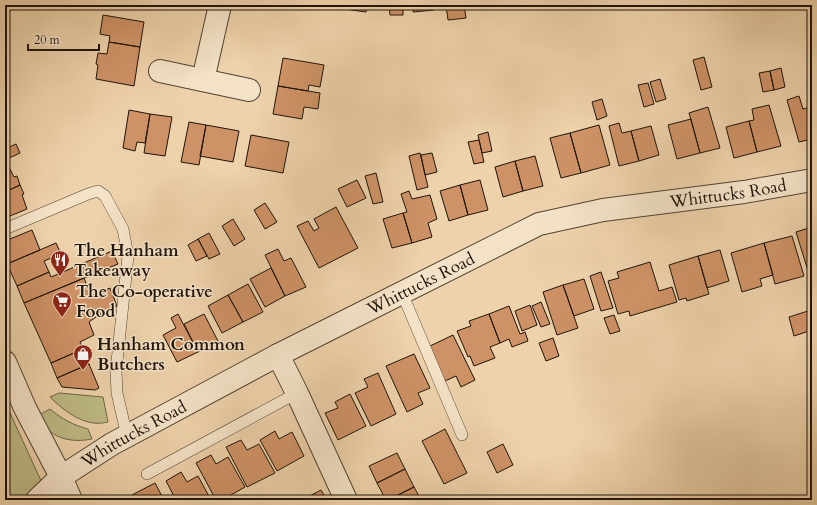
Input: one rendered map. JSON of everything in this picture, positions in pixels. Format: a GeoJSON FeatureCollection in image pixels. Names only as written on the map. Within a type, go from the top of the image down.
{"type":"FeatureCollection","features":[{"type":"Feature","properties":{"kind":"street"},"geometry":{"type":"LineString","coordinates":[[203,80],[220,5]]}},
{"type":"Feature","properties":{"kind":"street"},"geometry":{"type":"LineString","coordinates":[[160,71],[248,90]]}},
{"type":"Feature","properties":{"kind":"street","name":"Whittucks Road"},"geometry":{"type":"LineString","coordinates":[[37,500],[61,477],[112,444],[278,355],[539,224],[603,210],[744,192],[812,180]]}},
{"type":"Feature","properties":{"kind":"street"},"geometry":{"type":"LineString","coordinates":[[278,355],[346,500]]}},
{"type":"Feature","properties":{"kind":"street"},"geometry":{"type":"LineString","coordinates":[[5,362],[25,408],[61,477],[71,500]]}},
{"type":"Feature","properties":{"kind":"lane"},"geometry":{"type":"LineString","coordinates":[[5,229],[88,194],[98,191],[105,196],[123,228],[128,256],[116,371],[117,392],[127,436]]}},
{"type":"Feature","properties":{"kind":"lane"},"geometry":{"type":"LineString","coordinates":[[402,293],[462,435]]}},
{"type":"Feature","properties":{"kind":"lane"},"geometry":{"type":"LineString","coordinates":[[147,474],[297,393]]}},
{"type":"Feature","properties":{"kind":"shaded area"},"geometry":{"type":"Polygon","coordinates":[[[59,393],[103,397],[108,422],[92,423],[84,421],[69,413],[50,397],[59,393]]]}},
{"type":"Feature","properties":{"kind":"shaded area"},"geometry":{"type":"Polygon","coordinates":[[[5,402],[42,483],[24,500],[5,500],[5,402]]]}},
{"type":"Feature","properties":{"kind":"shaded area"},"geometry":{"type":"Polygon","coordinates":[[[50,409],[77,426],[88,429],[92,439],[68,440],[51,432],[39,415],[50,409]]]}},
{"type":"Feature","properties":{"kind":"building"},"geometry":{"type":"Polygon","coordinates":[[[346,5],[367,5],[366,12],[345,9],[346,5]]]}},
{"type":"Feature","properties":{"kind":"building"},"geometry":{"type":"Polygon","coordinates":[[[389,5],[403,5],[403,15],[390,15],[389,5]]]}},
{"type":"Feature","properties":{"kind":"building"},"geometry":{"type":"Polygon","coordinates":[[[413,5],[434,5],[434,10],[413,12],[413,5]]]}},
{"type":"Feature","properties":{"kind":"building"},"geometry":{"type":"Polygon","coordinates":[[[446,5],[464,5],[466,18],[448,20],[446,5]]]}},
{"type":"Feature","properties":{"kind":"building"},"geometry":{"type":"Polygon","coordinates":[[[103,15],[144,22],[140,47],[109,42],[110,36],[100,34],[103,15]]]}},
{"type":"Feature","properties":{"kind":"building"},"geometry":{"type":"Polygon","coordinates":[[[109,42],[140,47],[134,86],[96,79],[98,53],[107,54],[109,42]]]}},
{"type":"Feature","properties":{"kind":"building"},"geometry":{"type":"Polygon","coordinates":[[[704,57],[712,87],[701,90],[693,60],[704,57]]]}},
{"type":"Feature","properties":{"kind":"building"},"geometry":{"type":"Polygon","coordinates":[[[283,58],[324,65],[320,87],[309,85],[308,91],[278,86],[283,58]]]}},
{"type":"Feature","properties":{"kind":"building"},"geometry":{"type":"Polygon","coordinates":[[[781,68],[785,87],[774,90],[770,71],[781,68]]]}},
{"type":"Feature","properties":{"kind":"building"},"geometry":{"type":"Polygon","coordinates":[[[770,71],[774,90],[763,92],[759,73],[770,71]]]}},
{"type":"Feature","properties":{"kind":"building"},"geometry":{"type":"Polygon","coordinates":[[[660,79],[666,99],[656,102],[650,82],[660,79]]]}},
{"type":"Feature","properties":{"kind":"building"},"geometry":{"type":"Polygon","coordinates":[[[648,83],[654,104],[644,107],[638,85],[648,83]]]}},
{"type":"Feature","properties":{"kind":"building"},"geometry":{"type":"Polygon","coordinates":[[[278,86],[320,93],[318,109],[304,107],[302,119],[273,114],[278,86]]]}},
{"type":"Feature","properties":{"kind":"building"},"geometry":{"type":"Polygon","coordinates":[[[799,96],[803,109],[811,107],[812,139],[799,142],[787,100],[799,96]]]}},
{"type":"Feature","properties":{"kind":"building"},"geometry":{"type":"Polygon","coordinates":[[[602,99],[607,116],[597,120],[592,102],[602,99]]]}},
{"type":"Feature","properties":{"kind":"building"},"geometry":{"type":"Polygon","coordinates":[[[769,105],[781,146],[757,152],[749,121],[754,120],[752,109],[769,105]]]}},
{"type":"Feature","properties":{"kind":"building"},"geometry":{"type":"Polygon","coordinates":[[[708,107],[720,148],[700,153],[689,113],[708,107]]]}},
{"type":"Feature","properties":{"kind":"building"},"geometry":{"type":"Polygon","coordinates":[[[129,110],[150,114],[145,143],[137,142],[135,151],[123,148],[129,110]]]}},
{"type":"Feature","properties":{"kind":"building"},"geometry":{"type":"Polygon","coordinates":[[[150,114],[172,117],[165,156],[144,153],[150,114]]]}},
{"type":"Feature","properties":{"kind":"building"},"geometry":{"type":"Polygon","coordinates":[[[691,119],[700,153],[677,159],[668,125],[691,119]]]}},
{"type":"Feature","properties":{"kind":"building"},"geometry":{"type":"Polygon","coordinates":[[[749,121],[757,152],[734,158],[726,127],[749,121]]]}},
{"type":"Feature","properties":{"kind":"building"},"geometry":{"type":"Polygon","coordinates":[[[189,122],[206,125],[199,165],[181,162],[189,122]]]}},
{"type":"Feature","properties":{"kind":"building"},"geometry":{"type":"Polygon","coordinates":[[[619,123],[622,133],[631,131],[639,161],[619,166],[609,126],[619,123]]]}},
{"type":"Feature","properties":{"kind":"building"},"geometry":{"type":"Polygon","coordinates":[[[206,125],[239,131],[233,162],[200,156],[206,125]]]}},
{"type":"Feature","properties":{"kind":"building"},"geometry":{"type":"Polygon","coordinates":[[[599,125],[610,165],[581,173],[570,133],[599,125]]]}},
{"type":"Feature","properties":{"kind":"building"},"geometry":{"type":"Polygon","coordinates":[[[651,126],[659,155],[639,161],[631,131],[651,126]]]}},
{"type":"Feature","properties":{"kind":"building"},"geometry":{"type":"Polygon","coordinates":[[[488,132],[492,151],[482,153],[478,135],[488,132]]]}},
{"type":"Feature","properties":{"kind":"building"},"geometry":{"type":"Polygon","coordinates":[[[570,133],[581,173],[561,178],[550,138],[570,133]]]}},
{"type":"Feature","properties":{"kind":"building"},"geometry":{"type":"Polygon","coordinates":[[[251,135],[289,142],[283,173],[245,166],[251,135]]]}},
{"type":"Feature","properties":{"kind":"building"},"geometry":{"type":"Polygon","coordinates":[[[479,140],[484,162],[474,164],[468,142],[479,140]]]}},
{"type":"Feature","properties":{"kind":"building"},"geometry":{"type":"Polygon","coordinates":[[[16,144],[20,153],[5,160],[5,149],[16,144]]]}},
{"type":"Feature","properties":{"kind":"building"},"geometry":{"type":"Polygon","coordinates":[[[420,153],[428,187],[417,190],[409,156],[420,153]]]}},
{"type":"Feature","properties":{"kind":"building"},"geometry":{"type":"Polygon","coordinates":[[[432,153],[437,172],[425,175],[421,155],[432,153]]]}},
{"type":"Feature","properties":{"kind":"building"},"geometry":{"type":"Polygon","coordinates":[[[535,156],[543,186],[523,191],[515,161],[535,156]]]}},
{"type":"Feature","properties":{"kind":"building"},"geometry":{"type":"Polygon","coordinates":[[[515,161],[523,191],[503,197],[495,167],[515,161]]]}},
{"type":"Feature","properties":{"kind":"building"},"geometry":{"type":"Polygon","coordinates":[[[8,165],[14,177],[17,176],[20,185],[5,192],[5,167],[8,165]]]}},
{"type":"Feature","properties":{"kind":"building"},"geometry":{"type":"Polygon","coordinates":[[[376,173],[383,202],[373,204],[365,176],[376,173]]]}},
{"type":"Feature","properties":{"kind":"building"},"geometry":{"type":"Polygon","coordinates":[[[357,180],[366,198],[347,207],[338,189],[357,180]]]}},
{"type":"Feature","properties":{"kind":"building"},"geometry":{"type":"Polygon","coordinates":[[[480,180],[488,210],[468,215],[460,185],[480,180]]]}},
{"type":"Feature","properties":{"kind":"building"},"geometry":{"type":"Polygon","coordinates":[[[20,185],[24,194],[22,195],[27,209],[5,218],[5,192],[20,185]]]}},
{"type":"Feature","properties":{"kind":"building"},"geometry":{"type":"Polygon","coordinates":[[[460,185],[468,215],[449,221],[440,191],[460,185]]]}},
{"type":"Feature","properties":{"kind":"building"},"geometry":{"type":"Polygon","coordinates":[[[409,191],[412,199],[430,195],[437,219],[428,223],[432,237],[412,243],[403,213],[407,212],[401,194],[409,191]]]}},
{"type":"Feature","properties":{"kind":"building"},"geometry":{"type":"Polygon","coordinates":[[[265,203],[277,222],[265,229],[254,210],[265,203]]]}},
{"type":"Feature","properties":{"kind":"building"},"geometry":{"type":"Polygon","coordinates":[[[336,207],[358,248],[319,268],[297,226],[308,221],[314,231],[319,228],[314,219],[336,207]]]}},
{"type":"Feature","properties":{"kind":"building"},"geometry":{"type":"Polygon","coordinates":[[[403,213],[412,243],[392,248],[383,219],[403,213]]]}},
{"type":"Feature","properties":{"kind":"building"},"geometry":{"type":"Polygon","coordinates":[[[233,219],[245,239],[234,246],[222,226],[233,219]]]}},
{"type":"Feature","properties":{"kind":"building"},"geometry":{"type":"Polygon","coordinates":[[[812,227],[812,270],[808,271],[796,232],[812,227]]]}},
{"type":"Feature","properties":{"kind":"building"},"geometry":{"type":"Polygon","coordinates":[[[32,230],[40,250],[7,264],[5,259],[5,241],[32,230]]]}},
{"type":"Feature","properties":{"kind":"building"},"geometry":{"type":"Polygon","coordinates":[[[209,233],[220,254],[209,259],[198,239],[209,233]]]}},
{"type":"Feature","properties":{"kind":"building"},"geometry":{"type":"Polygon","coordinates":[[[792,236],[804,276],[775,284],[764,243],[792,236]]]}},
{"type":"Feature","properties":{"kind":"building"},"geometry":{"type":"Polygon","coordinates":[[[198,239],[207,256],[196,261],[188,245],[198,239]]]}},
{"type":"Feature","properties":{"kind":"building"},"geometry":{"type":"Polygon","coordinates":[[[56,243],[61,254],[44,261],[49,272],[17,286],[7,264],[56,243]]]}},
{"type":"Feature","properties":{"kind":"building"},"geometry":{"type":"Polygon","coordinates":[[[764,243],[773,275],[760,279],[762,286],[742,292],[731,253],[764,243]]]}},
{"type":"Feature","properties":{"kind":"building"},"geometry":{"type":"Polygon","coordinates":[[[278,249],[284,261],[291,258],[306,287],[285,296],[265,255],[278,249]]]}},
{"type":"Feature","properties":{"kind":"building"},"geometry":{"type":"Polygon","coordinates":[[[720,250],[729,281],[707,288],[698,256],[720,250]]]}},
{"type":"Feature","properties":{"kind":"building","name":"The Hanham Takeaway"},"geometry":{"type":"Polygon","coordinates":[[[112,251],[118,264],[24,303],[17,286],[49,272],[51,277],[112,251]]]}},
{"type":"Feature","properties":{"kind":"building"},"geometry":{"type":"Polygon","coordinates":[[[698,256],[709,294],[687,301],[686,298],[679,300],[669,265],[698,256]]]}},
{"type":"Feature","properties":{"kind":"building"},"geometry":{"type":"Polygon","coordinates":[[[650,262],[659,291],[672,287],[677,302],[630,316],[629,311],[618,314],[608,281],[619,278],[617,272],[650,262]]]}},
{"type":"Feature","properties":{"kind":"building"},"geometry":{"type":"Polygon","coordinates":[[[271,268],[285,296],[265,307],[250,279],[271,268]]]}},
{"type":"Feature","properties":{"kind":"building"},"geometry":{"type":"Polygon","coordinates":[[[601,272],[613,308],[601,311],[590,276],[601,272]]]}},
{"type":"Feature","properties":{"kind":"building","name":"The Co-operative Food"},"geometry":{"type":"Polygon","coordinates":[[[84,278],[91,296],[110,288],[117,306],[89,322],[94,335],[80,342],[83,349],[51,363],[24,303],[84,278]]]}},
{"type":"Feature","properties":{"kind":"building"},"geometry":{"type":"Polygon","coordinates":[[[584,279],[594,309],[574,316],[563,285],[584,279]]]}},
{"type":"Feature","properties":{"kind":"building"},"geometry":{"type":"Polygon","coordinates":[[[248,284],[263,312],[243,322],[228,295],[248,284]]]}},
{"type":"Feature","properties":{"kind":"building"},"geometry":{"type":"Polygon","coordinates":[[[563,285],[578,328],[557,335],[543,292],[563,285]]]}},
{"type":"Feature","properties":{"kind":"building"},"geometry":{"type":"Polygon","coordinates":[[[228,295],[243,322],[222,333],[208,306],[228,295]]]}},
{"type":"Feature","properties":{"kind":"building"},"geometry":{"type":"Polygon","coordinates":[[[541,302],[550,324],[541,327],[532,306],[541,302]]]}},
{"type":"Feature","properties":{"kind":"building"},"geometry":{"type":"Polygon","coordinates":[[[530,305],[537,325],[522,331],[515,311],[530,305]]]}},
{"type":"Feature","properties":{"kind":"building"},"geometry":{"type":"Polygon","coordinates":[[[509,306],[520,334],[525,332],[528,341],[512,347],[509,339],[500,343],[489,314],[509,306]]]}},
{"type":"Feature","properties":{"kind":"building"},"geometry":{"type":"Polygon","coordinates":[[[808,311],[812,324],[812,330],[794,336],[789,317],[808,311]]]}},
{"type":"Feature","properties":{"kind":"building"},"geometry":{"type":"Polygon","coordinates":[[[178,314],[198,352],[177,362],[163,335],[176,328],[171,318],[178,314]]]}},
{"type":"Feature","properties":{"kind":"building"},"geometry":{"type":"Polygon","coordinates":[[[204,314],[218,341],[198,352],[184,324],[204,314]]]}},
{"type":"Feature","properties":{"kind":"building"},"geometry":{"type":"Polygon","coordinates":[[[489,314],[500,343],[490,347],[495,358],[474,366],[470,356],[468,357],[457,331],[471,326],[469,321],[489,314]]]}},
{"type":"Feature","properties":{"kind":"building"},"geometry":{"type":"Polygon","coordinates":[[[614,315],[620,331],[610,334],[604,318],[614,315]]]}},
{"type":"Feature","properties":{"kind":"building"},"geometry":{"type":"Polygon","coordinates":[[[453,335],[475,380],[461,387],[456,376],[445,381],[428,347],[453,335]]]}},
{"type":"Feature","properties":{"kind":"building"},"geometry":{"type":"Polygon","coordinates":[[[553,338],[559,356],[546,361],[539,343],[553,338]]]}},
{"type":"Feature","properties":{"kind":"building"},"geometry":{"type":"Polygon","coordinates":[[[83,349],[89,364],[57,378],[51,363],[83,349]]]}},
{"type":"Feature","properties":{"kind":"building"},"geometry":{"type":"Polygon","coordinates":[[[414,354],[430,388],[418,393],[423,404],[407,412],[386,366],[414,354]]]}},
{"type":"Feature","properties":{"kind":"building","name":"Hanham Common Butchers"},"geometry":{"type":"Polygon","coordinates":[[[89,364],[99,388],[95,390],[62,387],[57,378],[89,364]]]}},
{"type":"Feature","properties":{"kind":"building"},"geometry":{"type":"Polygon","coordinates":[[[378,373],[396,414],[371,426],[355,393],[368,387],[364,379],[378,373]]]}},
{"type":"Feature","properties":{"kind":"building"},"geometry":{"type":"Polygon","coordinates":[[[350,394],[366,426],[338,440],[325,413],[338,408],[335,402],[350,394]]]}},
{"type":"Feature","properties":{"kind":"building"},"geometry":{"type":"Polygon","coordinates":[[[445,429],[467,473],[444,484],[422,441],[445,429]]]}},
{"type":"Feature","properties":{"kind":"building"},"geometry":{"type":"Polygon","coordinates":[[[275,431],[279,439],[292,432],[304,456],[277,471],[260,440],[275,431]]]}},
{"type":"Feature","properties":{"kind":"building"},"geometry":{"type":"Polygon","coordinates":[[[241,440],[247,450],[259,444],[275,473],[247,487],[226,447],[241,440]]]}},
{"type":"Feature","properties":{"kind":"building"},"geometry":{"type":"Polygon","coordinates":[[[503,444],[513,465],[497,473],[487,452],[503,444]]]}},
{"type":"Feature","properties":{"kind":"building"},"geometry":{"type":"Polygon","coordinates":[[[397,453],[405,469],[377,483],[369,466],[397,453]]]}},
{"type":"Feature","properties":{"kind":"building"},"geometry":{"type":"Polygon","coordinates":[[[211,455],[216,464],[228,457],[245,487],[222,500],[216,500],[196,463],[211,455]]]}},
{"type":"Feature","properties":{"kind":"building"},"geometry":{"type":"Polygon","coordinates":[[[405,469],[414,487],[386,500],[377,483],[405,469]]]}},
{"type":"Feature","properties":{"kind":"building"},"geometry":{"type":"Polygon","coordinates":[[[181,472],[187,482],[198,476],[211,500],[176,500],[166,481],[181,472]]]}},
{"type":"Feature","properties":{"kind":"building"},"geometry":{"type":"Polygon","coordinates":[[[155,483],[164,500],[135,500],[132,495],[155,483]]]}},
{"type":"Feature","properties":{"kind":"building"},"geometry":{"type":"Polygon","coordinates":[[[414,487],[421,500],[388,500],[414,487]]]}},
{"type":"Feature","properties":{"kind":"building"},"geometry":{"type":"Polygon","coordinates":[[[321,490],[327,500],[302,500],[321,490]]]}},
{"type":"Feature","properties":{"kind":"place","name":"The Hanham Takeaway"},"geometry":{"type":"Point","coordinates":[60,277]}},
{"type":"Feature","properties":{"kind":"place","name":"The Co-operative Food"},"geometry":{"type":"Point","coordinates":[62,318]}},
{"type":"Feature","properties":{"kind":"place","name":"Hanham Common Butchers"},"geometry":{"type":"Point","coordinates":[83,371]}}]}
